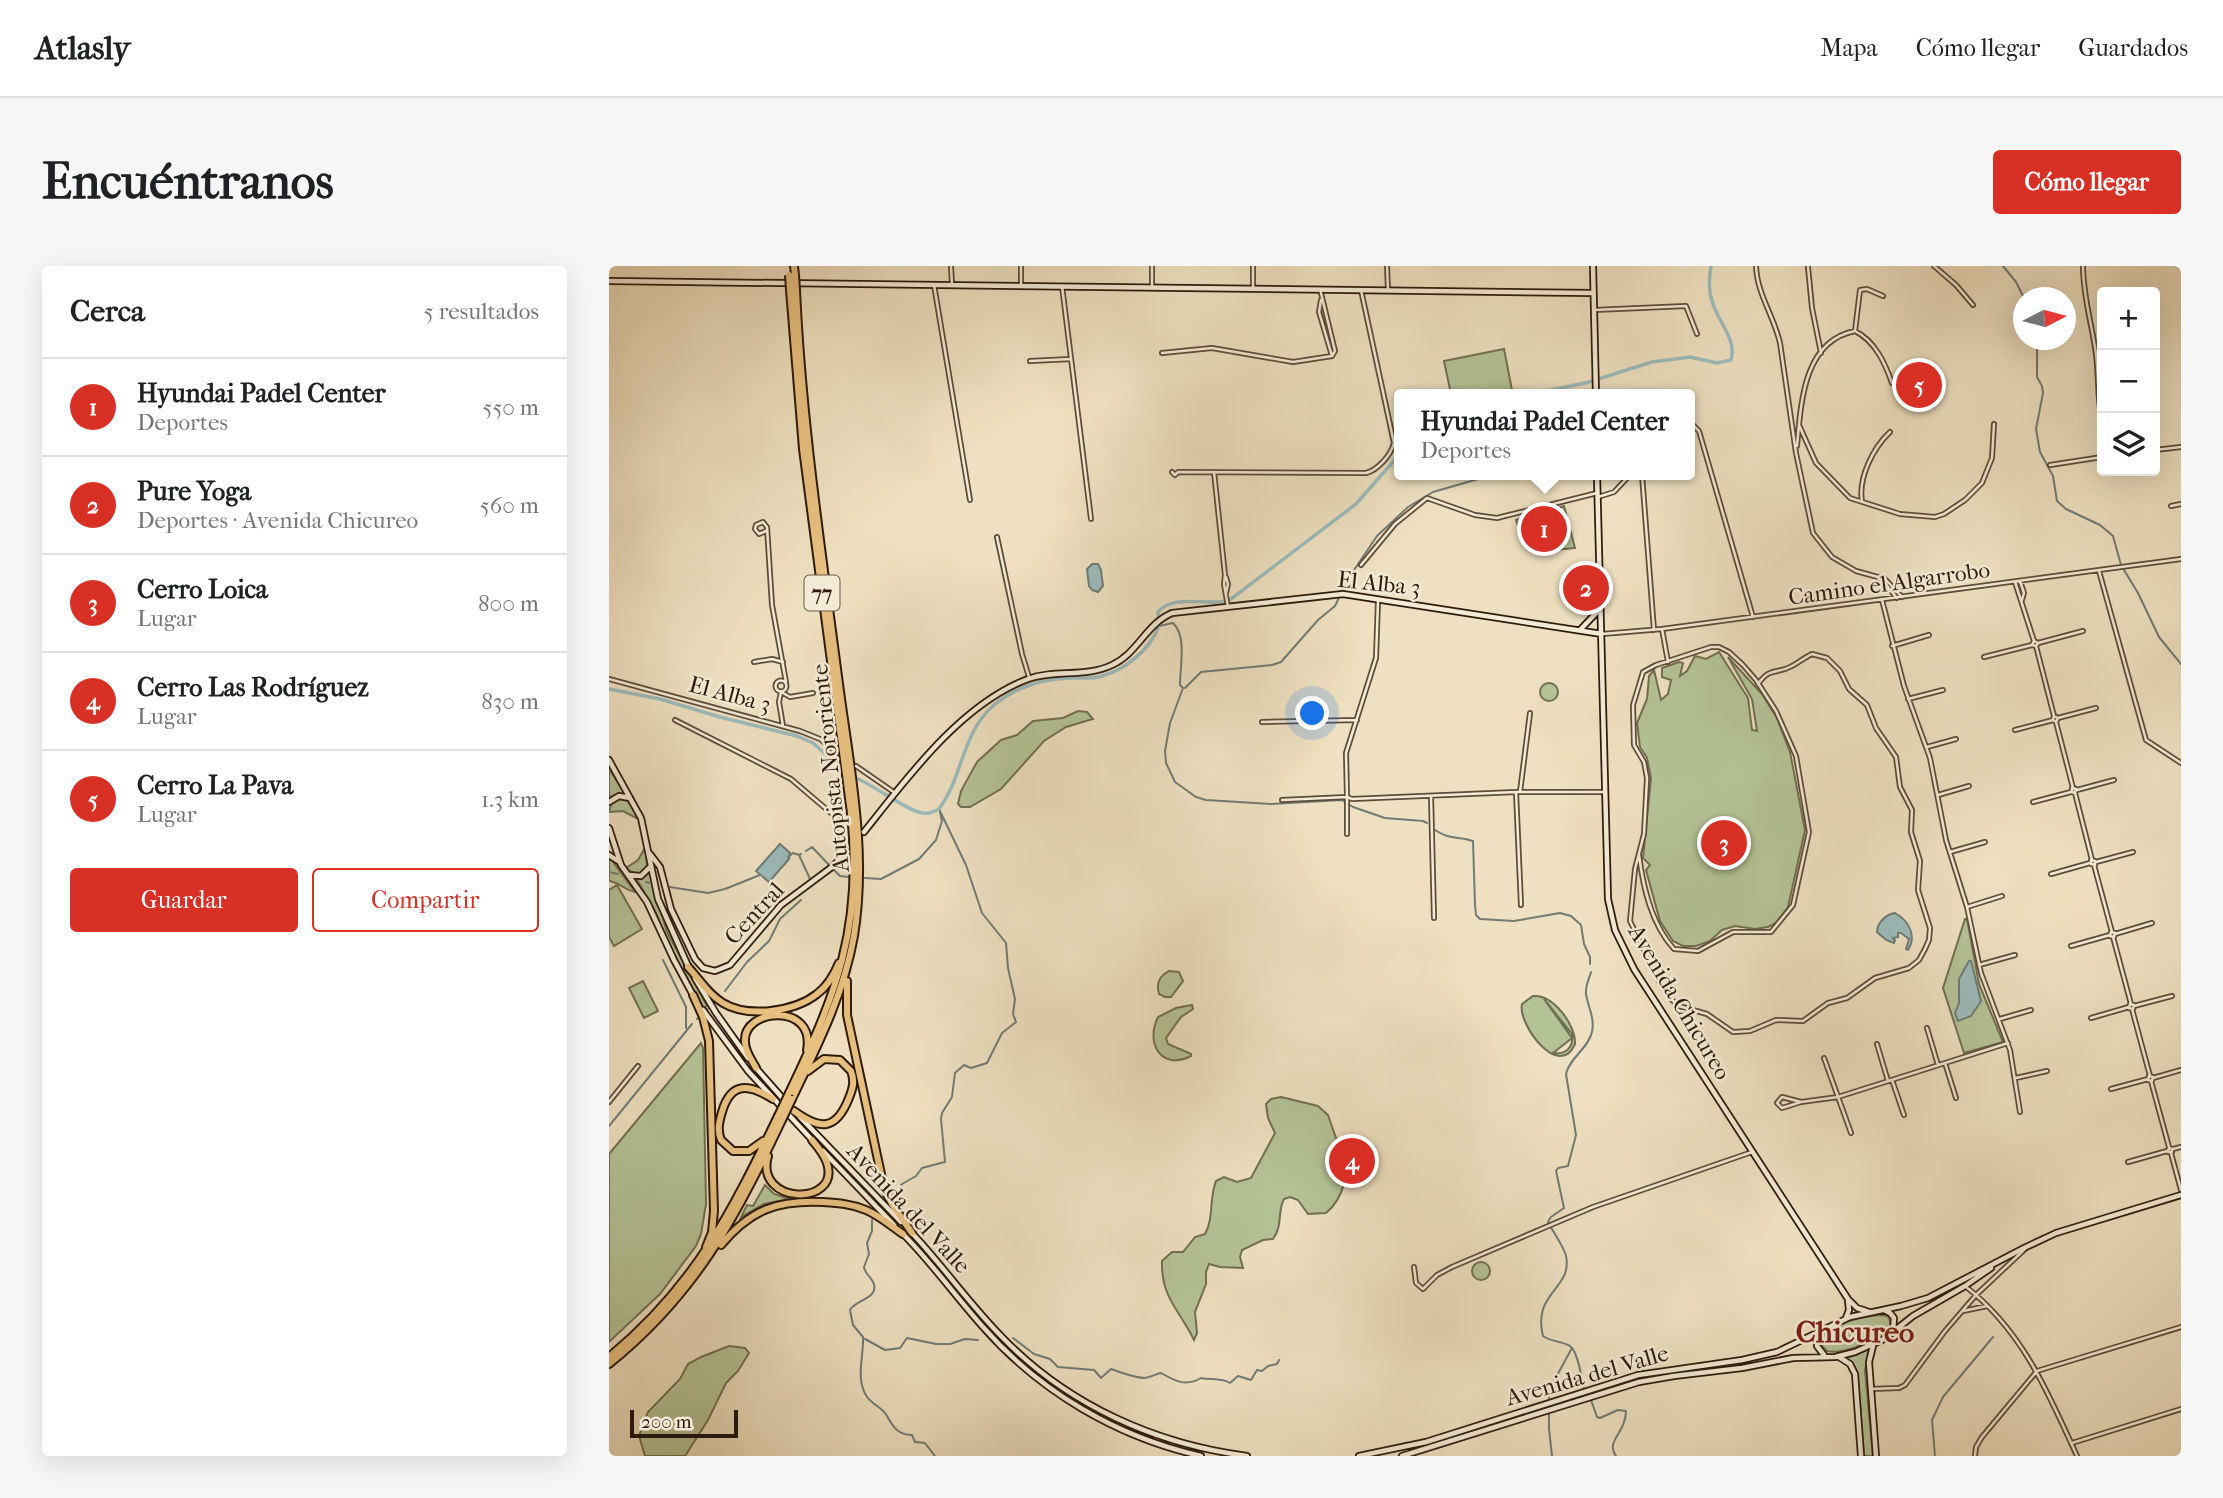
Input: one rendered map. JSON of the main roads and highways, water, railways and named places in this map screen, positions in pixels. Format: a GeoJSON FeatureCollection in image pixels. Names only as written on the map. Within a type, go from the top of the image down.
{"type":"FeatureCollection","features":[{"type":"Feature","properties":{"kind":"highway","name":"Autopista Nororiente"},"geometry":{"type":"LineString","coordinates":[[609,1364],[656,1322],[731,1221],[831,1001],[846,945],[854,885],[853,830],[803,449],[792,266]]}},
{"type":"Feature","properties":{"kind":"highway","name":"Autopista Nororiente"},"geometry":{"type":"LineString","coordinates":[[790,1096],[803,1077],[829,1020],[848,962],[858,902],[858,832],[808,443],[793,290]]}},
{"type":"Feature","properties":{"kind":"highway"},"geometry":{"type":"LineString","coordinates":[[688,967],[710,993],[723,1003],[741,1010],[769,1010],[793,1006],[817,994],[832,978],[846,945]]}},
{"type":"Feature","properties":{"kind":"highway"},"geometry":{"type":"LineString","coordinates":[[848,962],[845,998],[847,1014],[884,1188],[912,1233]]}},
{"type":"Feature","properties":{"kind":"highway"},"geometry":{"type":"LineString","coordinates":[[693,995],[705,1023],[709,1041],[714,1204],[712,1232],[700,1265]]}},
{"type":"Feature","properties":{"kind":"highway"},"geometry":{"type":"LineString","coordinates":[[756,1068],[746,1049],[745,1035],[754,1022],[768,1017],[791,1017],[804,1026],[808,1039],[804,1062]]}},
{"type":"Feature","properties":{"kind":"highway"},"geometry":{"type":"LineString","coordinates":[[794,1111],[814,1124],[831,1123],[842,1113],[853,1085],[850,1068],[834,1058],[819,1062],[803,1077]]}},
{"type":"Feature","properties":{"kind":"highway"},"geometry":{"type":"LineString","coordinates":[[772,1135],[755,1148],[740,1153],[725,1146],[718,1128],[725,1103],[733,1091],[743,1087],[754,1088],[773,1098]]}},
{"type":"Feature","properties":{"kind":"highway"},"geometry":{"type":"LineString","coordinates":[[772,1135],[766,1162],[767,1176],[776,1188],[800,1194],[811,1194],[819,1190],[828,1176],[826,1161],[812,1140]]}},
{"type":"Feature","properties":{"kind":"highway"},"geometry":{"type":"LineString","coordinates":[[700,1265],[744,1221],[764,1209],[785,1203],[819,1202],[855,1206],[878,1216],[903,1234]]}},
{"type":"Feature","properties":{"kind":"highway","name":"Autopista Nororiente"},"geometry":{"type":"LineString","coordinates":[[609,1357],[648,1322],[700,1265]]}},
{"type":"Feature","properties":{"kind":"main road"},"geometry":{"type":"LineString","coordinates":[[1593,266],[1596,389]]}},
{"type":"Feature","properties":{"kind":"main road"},"geometry":{"type":"LineString","coordinates":[[609,281],[1593,293]]}},
{"type":"Feature","properties":{"kind":"main road","name":"Avenida Chicureo"},"geometry":{"type":"LineString","coordinates":[[1597,480],[1608,899],[1615,930],[1634,969],[1848,1299],[1857,1308],[1869,1312]]}},
{"type":"Feature","properties":{"kind":"main road","name":"El Alba 3"},"geometry":{"type":"LineString","coordinates":[[864,832],[940,743],[966,719],[1006,690],[1030,679],[1056,673],[1093,672],[1110,666],[1130,654],[1154,624],[1164,617],[1185,611],[1228,603],[1341,594],[1602,634]]}},
{"type":"Feature","properties":{"kind":"main road"},"geometry":{"type":"LineString","coordinates":[[1580,630],[1601,608]]}},
{"type":"Feature","properties":{"kind":"main road"},"geometry":{"type":"LineString","coordinates":[[1587,625],[1589,632]]}},
{"type":"Feature","properties":{"kind":"main road","name":"Avenida del Valle"},"geometry":{"type":"LineString","coordinates":[[609,760],[644,825],[650,867],[660,906],[688,967],[726,1028],[756,1068],[794,1111],[912,1233],[1004,1339],[1061,1387],[1103,1412],[1151,1433],[1194,1446],[1247,1456]]}},
{"type":"Feature","properties":{"kind":"main road"},"geometry":{"type":"LineString","coordinates":[[609,802],[621,796],[633,801]]}},
{"type":"Feature","properties":{"kind":"main road","name":"Avenida del Valle"},"geometry":{"type":"LineString","coordinates":[[609,828],[625,873],[642,892],[693,995],[737,1058],[935,1267],[991,1336],[1039,1380],[1083,1410],[1157,1444],[1201,1456]]}},
{"type":"Feature","properties":{"kind":"main road","name":"Central"},"geometry":{"type":"LineString","coordinates":[[650,854],[660,867],[671,909],[695,959],[703,968],[715,971],[726,968],[786,901],[846,854]]}},
{"type":"Feature","properties":{"kind":"main road"},"geometry":{"type":"LineString","coordinates":[[609,855],[621,864]]}},
{"type":"Feature","properties":{"kind":"main road"},"geometry":{"type":"LineString","coordinates":[[625,873],[640,876],[646,874],[650,867],[660,867]]}},
{"type":"Feature","properties":{"kind":"main road"},"geometry":{"type":"LineString","coordinates":[[1883,1310],[1908,1305],[1937,1294],[2031,1244],[2062,1231],[2181,1195]]}},
{"type":"Feature","properties":{"kind":"main road"},"geometry":{"type":"LineString","coordinates":[[1893,1332],[1918,1313],[1965,1286],[2012,1254]]}},
{"type":"Feature","properties":{"kind":"main road"},"geometry":{"type":"LineString","coordinates":[[1846,1318],[1848,1299]]}},
{"type":"Feature","properties":{"kind":"main road"},"geometry":{"type":"LineString","coordinates":[[1883,1310],[1894,1318],[1893,1332]]}},
{"type":"Feature","properties":{"kind":"main road","name":"Avenida del Valle"},"geometry":{"type":"LineString","coordinates":[[1359,1456],[1426,1442],[1649,1372],[1770,1354],[1796,1345],[1846,1318],[1883,1310]]}},
{"type":"Feature","properties":{"kind":"main road"},"geometry":{"type":"LineString","coordinates":[[1822,1329],[1818,1335],[1817,1346],[1821,1353],[1827,1356]]}},
{"type":"Feature","properties":{"kind":"main road","name":"Avenida del Valle"},"geometry":{"type":"LineString","coordinates":[[1402,1456],[1639,1382],[1793,1358],[1839,1356],[1874,1344],[1893,1332]]}},
{"type":"Feature","properties":{"kind":"main road"},"geometry":{"type":"LineString","coordinates":[[1874,1344],[1869,1358],[1876,1456]]}},
{"type":"Feature","properties":{"kind":"main road"},"geometry":{"type":"LineString","coordinates":[[1839,1356],[1850,1364],[1855,1374],[1861,1456]]}},
{"type":"Feature","properties":{"kind":"water"},"geometry":{"type":"Polygon","coordinates":[[[1092,564],[1098,564],[1101,570],[1103,586],[1098,592],[1089,586],[1087,569],[1092,564]]]}},
{"type":"Feature","properties":{"kind":"water"},"geometry":{"type":"Polygon","coordinates":[[[780,844],[790,853],[789,859],[769,882],[756,871],[780,844]]]}},
{"type":"Feature","properties":{"kind":"water"},"geometry":{"type":"Polygon","coordinates":[[[1895,913],[1904,920],[1912,934],[1908,950],[1909,939],[1901,933],[1893,938],[1894,943],[1877,932],[1883,919],[1895,913]]]}},
{"type":"Feature","properties":{"kind":"water"},"geometry":{"type":"Polygon","coordinates":[[[1971,961],[1981,1001],[1971,1016],[1958,1021],[1955,1013],[1959,1003],[1959,979],[1971,961]]]}},
{"type":"Feature","properties":{"kind":"waterway"},"geometry":{"type":"LineString","coordinates":[[1556,389],[1589,382],[1652,362],[1690,357],[1717,363],[1731,360],[1732,345],[1710,295],[1711,266]]}},
{"type":"Feature","properties":{"kind":"waterway"},"geometry":{"type":"LineString","coordinates":[[2003,266],[2018,287]]}},
{"type":"Feature","properties":{"kind":"waterway"},"geometry":{"type":"LineString","coordinates":[[2037,350],[2037,377],[2043,393],[2036,429],[2040,452],[2053,476],[2057,501],[2066,509],[2100,525],[2113,536],[2121,565],[2159,637],[2181,664]]}},
{"type":"Feature","properties":{"kind":"waterway"},"geometry":{"type":"LineString","coordinates":[[858,779],[917,812],[927,813],[939,809],[953,783],[975,728],[994,705],[1029,685],[1059,679],[1098,677],[1127,664],[1149,644],[1159,626],[1158,612],[1165,606],[1183,601],[1213,602],[1231,599],[1356,504],[1394,461]]}},
{"type":"Feature","properties":{"kind":"waterway"},"geometry":{"type":"LineString","coordinates":[[1185,688],[1201,672],[1281,662],[1318,620],[1335,606],[1348,579],[1377,536],[1408,507],[1433,492],[1475,480]]}},
{"type":"Feature","properties":{"kind":"waterway"},"geometry":{"type":"LineString","coordinates":[[1159,626],[1173,623],[1181,643],[1180,685],[1183,688],[1170,723],[1165,751],[1166,763],[1175,782],[1196,797],[1206,800],[1271,804],[1342,800],[1353,807],[1385,818],[1427,823]]}},
{"type":"Feature","properties":{"kind":"waterway"},"geometry":{"type":"LineString","coordinates":[[609,689],[660,699],[797,736],[813,743],[837,764]]}},
{"type":"Feature","properties":{"kind":"waterway"},"geometry":{"type":"LineString","coordinates":[[892,1195],[922,1168],[945,1162],[941,1119],[952,1097],[955,1073],[964,1065],[971,1068],[987,1063],[1002,1033],[1016,1022],[1006,943],[982,913],[966,865],[939,809]]}},
{"type":"Feature","properties":{"kind":"waterway"},"geometry":{"type":"LineString","coordinates":[[865,878],[881,879],[919,859],[936,840],[942,821],[940,812]]}},
{"type":"Feature","properties":{"kind":"waterway"},"geometry":{"type":"LineString","coordinates":[[1435,830],[1450,837],[1473,841],[1475,905],[1476,915],[1480,919],[1514,921],[1560,913],[1571,916],[1581,925],[1590,964]]}},
{"type":"Feature","properties":{"kind":"waterway"},"geometry":{"type":"LineString","coordinates":[[806,851],[812,847],[829,865]]}},
{"type":"Feature","properties":{"kind":"waterway"},"geometry":{"type":"LineString","coordinates":[[788,857],[793,853],[799,855]]}},
{"type":"Feature","properties":{"kind":"waterway"},"geometry":{"type":"LineString","coordinates":[[801,854],[799,855],[810,879]]}},
{"type":"Feature","properties":{"kind":"waterway"},"geometry":{"type":"LineString","coordinates":[[834,870],[840,876],[849,877]]}},
{"type":"Feature","properties":{"kind":"waterway"},"geometry":{"type":"LineString","coordinates":[[609,872],[618,874]]}},
{"type":"Feature","properties":{"kind":"waterway"},"geometry":{"type":"LineString","coordinates":[[670,887],[708,893],[760,875]]}},
{"type":"Feature","properties":{"kind":"waterway"},"geometry":{"type":"LineString","coordinates":[[725,991],[747,962],[769,941],[780,919],[801,900]]}},
{"type":"Feature","properties":{"kind":"waterway"},"geometry":{"type":"LineString","coordinates":[[663,960],[686,1007],[686,1028]]}},
{"type":"Feature","properties":{"kind":"waterway"},"geometry":{"type":"LineString","coordinates":[[1584,1389],[1573,1349],[1567,1344],[1543,1336],[1541,1321],[1547,1300],[1567,1267],[1565,1252],[1548,1222],[1564,1208],[1556,1171],[1568,1166],[1576,1135],[1566,1074],[1592,1032],[1592,1017],[1586,991],[1591,972]]}},
{"type":"Feature","properties":{"kind":"waterway"},"geometry":{"type":"LineString","coordinates":[[609,1126],[692,1024]]}},
{"type":"Feature","properties":{"kind":"waterway"},"geometry":{"type":"LineString","coordinates":[[872,1220],[872,1231],[867,1243],[869,1254],[864,1267],[875,1287],[871,1295],[850,1310],[853,1325],[863,1337],[861,1383],[867,1397],[885,1413],[897,1430],[912,1435],[915,1442],[925,1443],[935,1456]]}},
{"type":"Feature","properties":{"kind":"waterway"},"geometry":{"type":"LineString","coordinates":[[1935,1456],[1932,1420],[1943,1397],[1993,1337]]}},
{"type":"Feature","properties":{"kind":"waterway"},"geometry":{"type":"LineString","coordinates":[[865,1339],[885,1350],[900,1348],[907,1338],[936,1344],[950,1344],[965,1339],[978,1340]]}},
{"type":"Feature","properties":{"kind":"waterway"},"geometry":{"type":"LineString","coordinates":[[1013,1338],[1034,1354],[1050,1359],[1058,1367],[1094,1370],[1101,1378],[1111,1369],[1146,1378],[1161,1373],[1181,1382],[1201,1378],[1230,1383],[1238,1376],[1251,1380],[1257,1370],[1262,1371],[1277,1364],[1279,1360]]}},
{"type":"Feature","properties":{"kind":"waterway"},"geometry":{"type":"LineString","coordinates":[[1552,1456],[1549,1390],[1572,1348]]}},
{"type":"Feature","properties":{"kind":"waterway"},"geometry":{"type":"LineString","coordinates":[[1591,1400],[1597,1417],[1600,1418],[1618,1410],[1626,1411],[1623,1425],[1614,1441],[1613,1451],[1616,1456]]}},
{"type":"Feature","properties":{"kind":"place","name":"Cerro La Pava"},"geometry":{"type":"Point","coordinates":[1919,385]}},
{"type":"Feature","properties":{"kind":"place","name":"Hyundai Padel Center"},"geometry":{"type":"Point","coordinates":[1544,529]}},
{"type":"Feature","properties":{"kind":"place","name":"Pure Yoga"},"geometry":{"type":"Point","coordinates":[1586,588]}},
{"type":"Feature","properties":{"kind":"place","name":"Cerro Loica"},"geometry":{"type":"Point","coordinates":[1724,843]}},
{"type":"Feature","properties":{"kind":"place","name":"Cerro Las Rodríguez"},"geometry":{"type":"Point","coordinates":[1352,1161]}},
{"type":"Feature","properties":{"kind":"district","name":"Chicureo"},"geometry":{"type":"Point","coordinates":[1855,1332]}}]}
